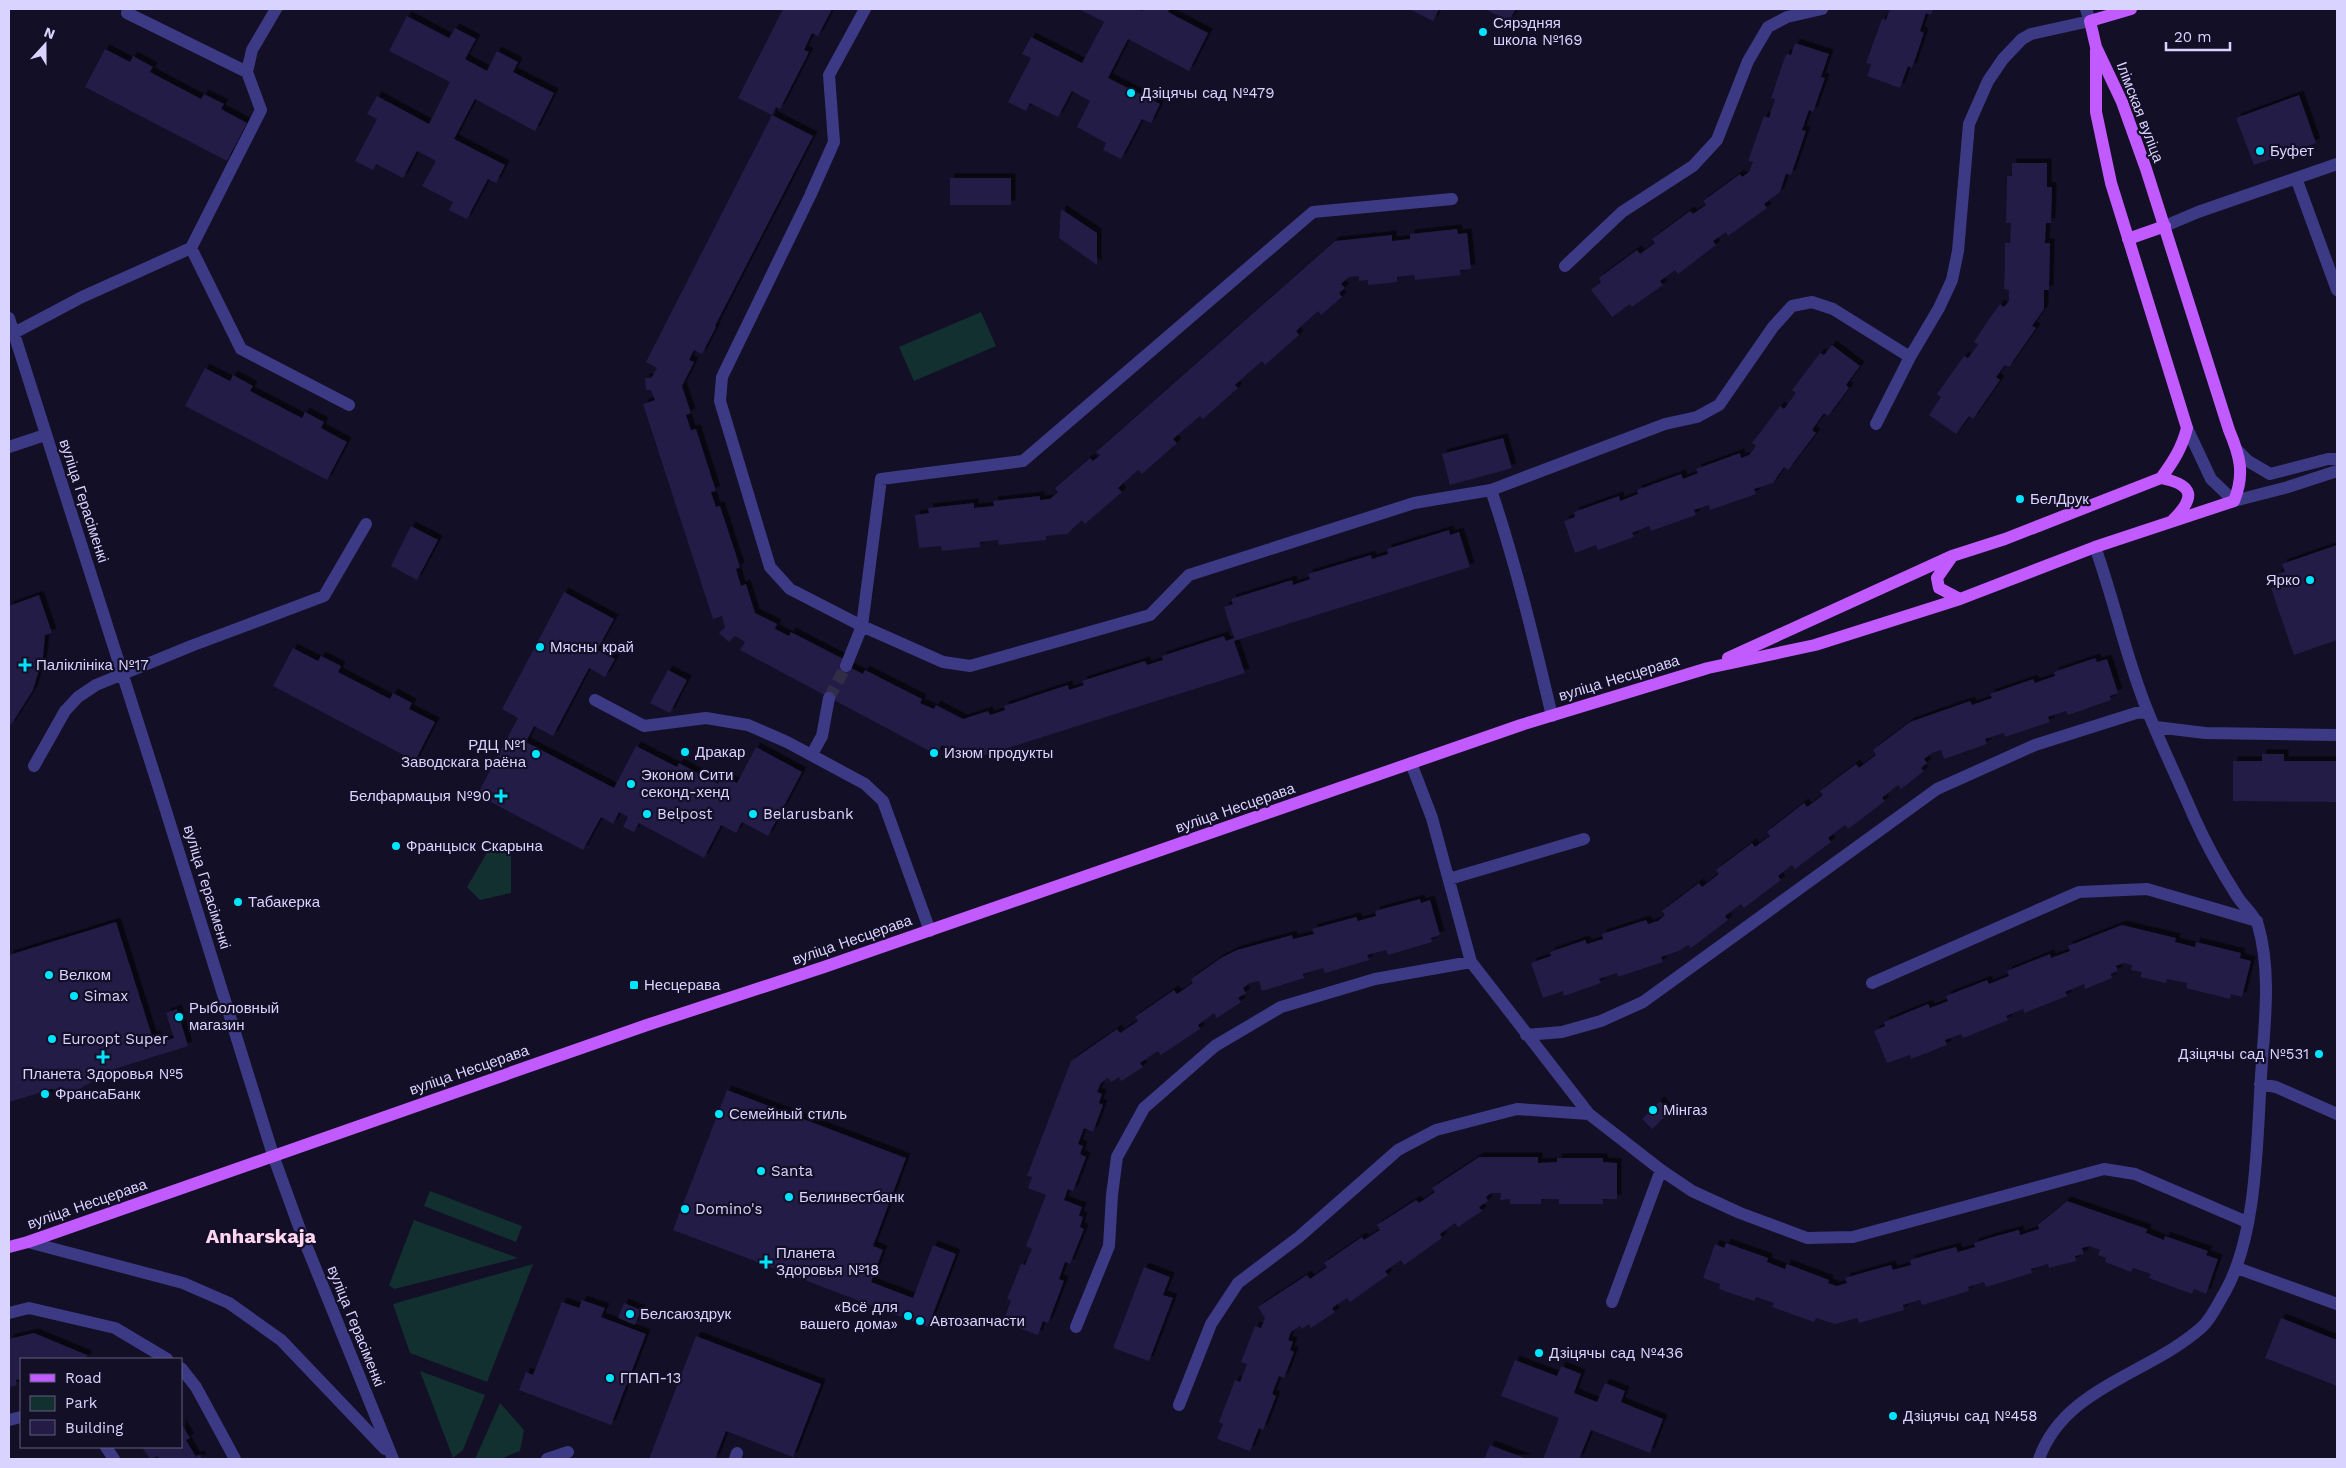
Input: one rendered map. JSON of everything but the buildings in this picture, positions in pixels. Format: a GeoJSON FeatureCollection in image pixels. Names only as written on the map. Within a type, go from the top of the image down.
{"type":"FeatureCollection","features":[{"type":"Feature","properties":{"kind":"main road"},"geometry":{"type":"LineString","coordinates":[[2088,15],[2131,9]]}},
{"type":"Feature","properties":{"kind":"main road","name":"Ілімская вуліца"},"geometry":{"type":"LineString","coordinates":[[2088,15],[2096,47],[2122,102],[2165,226],[2229,430],[2238,451],[2240,486],[2234,501]]}},
{"type":"Feature","properties":{"kind":"main road"},"geometry":{"type":"LineString","coordinates":[[1708,668],[1952,556],[2005,539],[2161,478],[2180,450],[2187,428],[2111,184],[2096,112],[2096,47]]}},
{"type":"Feature","properties":{"kind":"main road"},"geometry":{"type":"LineString","coordinates":[[2128,239],[2165,226]]}},
{"type":"Feature","properties":{"kind":"main road"},"geometry":{"type":"LineString","coordinates":[[2161,478],[2181,483],[2187,488],[2189,495],[2185,508],[2171,522]]}},
{"type":"Feature","properties":{"kind":"main road"},"geometry":{"type":"LineString","coordinates":[[1708,668],[1814,645],[1960,599],[2095,548],[2234,501]]}},
{"type":"Feature","properties":{"kind":"main road"},"geometry":{"type":"LineString","coordinates":[[1952,556],[1937,578],[1939,588],[1960,599]]}},
{"type":"Feature","properties":{"kind":"main road","name":"вуліца Несцерава"},"geometry":{"type":"LineString","coordinates":[[9,1247],[274,1158],[647,1025],[930,931],[1411,764],[1552,716],[1708,668]]}},
{"type":"Feature","properties":{"kind":"street"},"geometry":{"type":"LineString","coordinates":[[14,333],[82,297],[191,248],[261,110],[247,72],[252,50],[276,9]]}},
{"type":"Feature","properties":{"kind":"street"},"geometry":{"type":"LineString","coordinates":[[865,9],[830,75],[834,142],[810,196],[722,377],[720,401],[770,567],[790,589],[862,626],[943,662],[970,666],[1150,615],[1189,575],[1414,503],[1491,490],[1665,424],[1698,417],[1718,405],[1773,327],[1792,306],[1812,302],[1833,309],[1910,357]]}},
{"type":"Feature","properties":{"kind":"street"},"geometry":{"type":"LineString","coordinates":[[1565,266],[1622,212],[1693,166],[1717,140],[1748,61],[1768,27],[1787,17],[1822,9]]}},
{"type":"Feature","properties":{"kind":"street"},"geometry":{"type":"LineString","coordinates":[[127,14],[247,72]]}},
{"type":"Feature","properties":{"kind":"street"},"geometry":{"type":"LineString","coordinates":[[1876,424],[1910,357],[1939,308],[1952,280],[1958,251],[1969,124],[1988,81],[2003,59],[2022,40],[2031,34],[2088,15]]}},
{"type":"Feature","properties":{"kind":"street"},"geometry":{"type":"LineString","coordinates":[[2165,226],[2337,164]]}},
{"type":"Feature","properties":{"kind":"street"},"geometry":{"type":"LineString","coordinates":[[2296,178],[2337,290]]}},
{"type":"Feature","properties":{"kind":"street"},"geometry":{"type":"LineString","coordinates":[[846,666],[862,626],[881,479],[1023,460],[1313,212],[1452,200]]}},
{"type":"Feature","properties":{"kind":"street"},"geometry":{"type":"LineString","coordinates":[[191,248],[241,349],[349,405]]}},
{"type":"Feature","properties":{"kind":"street","name":"вуліца Герасіменкі"},"geometry":{"type":"LineString","coordinates":[[9,318],[274,1158],[302,1235],[392,1457]]}},
{"type":"Feature","properties":{"kind":"street"},"geometry":{"type":"LineString","coordinates":[[2187,428],[2211,479],[2234,501],[2288,487],[2337,471]]}},
{"type":"Feature","properties":{"kind":"street"},"geometry":{"type":"LineString","coordinates":[[9,447],[45,434]]}},
{"type":"Feature","properties":{"kind":"street"},"geometry":{"type":"LineString","coordinates":[[2238,451],[2248,461],[2270,474],[2337,459]]}},
{"type":"Feature","properties":{"kind":"street"},"geometry":{"type":"LineString","coordinates":[[1491,490],[1526,605],[1529,629],[1552,716]]}},
{"type":"Feature","properties":{"kind":"street"},"geometry":{"type":"LineString","coordinates":[[34,766],[65,711],[78,697],[122,673],[324,596],[366,524]]}},
{"type":"Feature","properties":{"kind":"street"},"geometry":{"type":"LineString","coordinates":[[2039,1459],[2058,1424],[2075,1407],[2162,1354],[2203,1326],[2237,1268],[2247,1222],[2256,1160],[2265,965],[2263,945],[2257,921],[2238,898],[2196,821],[2148,712],[2126,650],[2110,588],[2095,548]]}},
{"type":"Feature","properties":{"kind":"street"},"geometry":{"type":"LineString","coordinates":[[812,754],[822,736],[829,698]]}},
{"type":"Feature","properties":{"kind":"street"},"geometry":{"type":"LineString","coordinates":[[595,700],[644,726],[706,718],[748,725],[812,754],[866,784],[883,801],[930,931]]}},
{"type":"Feature","properties":{"kind":"street"},"geometry":{"type":"LineString","coordinates":[[1526,1035],[1562,1032],[1601,1021],[1643,1002],[1936,788],[2035,745],[2148,712]]}},
{"type":"Feature","properties":{"kind":"street"},"geometry":{"type":"LineString","coordinates":[[2156,727],[2205,733],[2337,735]]}},
{"type":"Feature","properties":{"kind":"street"},"geometry":{"type":"LineString","coordinates":[[1411,764],[1432,818],[1470,962],[1492,988],[1526,1035],[1544,1054],[1589,1114],[1661,1170],[1692,1191],[1733,1210],[1806,1238],[1853,1237],[2104,1169],[2135,1174],[2247,1222]]}},
{"type":"Feature","properties":{"kind":"street"},"geometry":{"type":"LineString","coordinates":[[1449,879],[1584,839]]}},
{"type":"Feature","properties":{"kind":"street"},"geometry":{"type":"LineString","coordinates":[[1872,983],[2079,892],[2147,889],[2257,921]]}},
{"type":"Feature","properties":{"kind":"street"},"geometry":{"type":"LineString","coordinates":[[1076,1327],[1109,1246],[1112,1195],[1117,1157],[1144,1108],[1215,1046],[1281,1007],[1375,979],[1470,962]]}},
{"type":"Feature","properties":{"kind":"street"},"geometry":{"type":"LineString","coordinates":[[2260,1084],[2276,1087],[2337,1114]]}},
{"type":"Feature","properties":{"kind":"street"},"geometry":{"type":"LineString","coordinates":[[1179,1405],[1211,1324],[1238,1283],[1299,1237],[1398,1150],[1436,1130],[1517,1109],[1589,1114]]}},
{"type":"Feature","properties":{"kind":"street"},"geometry":{"type":"LineString","coordinates":[[1612,1302],[1661,1170]]}},
{"type":"Feature","properties":{"kind":"street"},"geometry":{"type":"LineString","coordinates":[[28,1242],[184,1283],[229,1303],[281,1340],[392,1457]]}},
{"type":"Feature","properties":{"kind":"street"},"geometry":{"type":"LineString","coordinates":[[2237,1268],[2337,1304]]}},
{"type":"Feature","properties":{"kind":"street"},"geometry":{"type":"LineString","coordinates":[[9,1313],[29,1308],[115,1328],[165,1358]]}},
{"type":"Feature","properties":{"kind":"street"},"geometry":{"type":"LineString","coordinates":[[182,1369],[196,1387],[236,1459]]}},
{"type":"Feature","properties":{"kind":"street"},"geometry":{"type":"LineString","coordinates":[[107,1448],[114,1459]]}},
{"type":"Feature","properties":{"kind":"street"},"geometry":{"type":"LineString","coordinates":[[547,1459],[568,1452]]}},
{"type":"Feature","properties":{"kind":"green space"},"geometry":{"type":"Polygon","coordinates":[[[981,312],[996,346],[914,381],[899,347],[981,312]]]}},
{"type":"Feature","properties":{"kind":"green space"},"geometry":{"type":"Polygon","coordinates":[[[489,849],[511,853],[511,893],[480,900],[467,887],[489,849]]]}},
{"type":"Feature","properties":{"kind":"green space"},"geometry":{"type":"Polygon","coordinates":[[[430,1191],[522,1226],[516,1242],[424,1206],[430,1191]]]}},
{"type":"Feature","properties":{"kind":"green space"},"geometry":{"type":"Polygon","coordinates":[[[414,1220],[518,1258],[394,1289],[389,1285],[414,1220]]]}},
{"type":"Feature","properties":{"kind":"green space"},"geometry":{"type":"Polygon","coordinates":[[[533,1264],[487,1382],[410,1353],[393,1304],[533,1264]]]}},
{"type":"Feature","properties":{"kind":"green space"},"geometry":{"type":"Polygon","coordinates":[[[420,1371],[485,1395],[463,1450],[453,1458],[420,1371]]]}},
{"type":"Feature","properties":{"kind":"green space"},"geometry":{"type":"Polygon","coordinates":[[[500,1403],[524,1430],[520,1451],[500,1459],[475,1459],[500,1403]]]}},
{"type":"Feature","properties":{"kind":"tunnel"},"geometry":{"type":"LineString","coordinates":[[829,698],[846,666]]}},
{"type":"Feature","properties":{"kind":"place","name":"Сярэдняя школа №169"},"geometry":{"type":"Point","coordinates":[1483,32]}},
{"type":"Feature","properties":{"kind":"place","name":"Дзіцячы сад №479"},"geometry":{"type":"Point","coordinates":[1131,93]}},
{"type":"Feature","properties":{"kind":"place","name":"Буфет"},"geometry":{"type":"Point","coordinates":[2260,151]}},
{"type":"Feature","properties":{"kind":"place","name":"БелДрук"},"geometry":{"type":"Point","coordinates":[2020,499]}},
{"type":"Feature","properties":{"kind":"place","name":"Ярко"},"geometry":{"type":"Point","coordinates":[2310,580]}},
{"type":"Feature","properties":{"kind":"place","name":"Мясны край"},"geometry":{"type":"Point","coordinates":[540,647]}},
{"type":"Feature","properties":{"kind":"place","name":"Паліклініка №17"},"geometry":{"type":"Point","coordinates":[25,665]}},
{"type":"Feature","properties":{"kind":"place","name":"Дракар"},"geometry":{"type":"Point","coordinates":[685,752]}},
{"type":"Feature","properties":{"kind":"place","name":"Изюм продукты"},"geometry":{"type":"Point","coordinates":[934,753]}},
{"type":"Feature","properties":{"kind":"place","name":"РДЦ №1 Заводскага раёна"},"geometry":{"type":"Point","coordinates":[536,754]}},
{"type":"Feature","properties":{"kind":"place","name":"Эконом Сити секонд-хенд"},"geometry":{"type":"Point","coordinates":[631,784]}},
{"type":"Feature","properties":{"kind":"place","name":"Белфармацыя №90"},"geometry":{"type":"Point","coordinates":[501,796]}},
{"type":"Feature","properties":{"kind":"place","name":"Belpost"},"geometry":{"type":"Point","coordinates":[647,814]}},
{"type":"Feature","properties":{"kind":"place","name":"Belarusbank"},"geometry":{"type":"Point","coordinates":[753,814]}},
{"type":"Feature","properties":{"kind":"place","name":"Францыск Скарына"},"geometry":{"type":"Point","coordinates":[396,846]}},
{"type":"Feature","properties":{"kind":"place","name":"Табакерка"},"geometry":{"type":"Point","coordinates":[238,902]}},
{"type":"Feature","properties":{"kind":"place","name":"Велком"},"geometry":{"type":"Point","coordinates":[49,975]}},
{"type":"Feature","properties":{"kind":"place","name":"Несцерава"},"geometry":{"type":"Point","coordinates":[634,985]}},
{"type":"Feature","properties":{"kind":"place","name":"Simax"},"geometry":{"type":"Point","coordinates":[74,996]}},
{"type":"Feature","properties":{"kind":"place","name":"Рыболовный магазин"},"geometry":{"type":"Point","coordinates":[179,1017]}},
{"type":"Feature","properties":{"kind":"place","name":"Euroopt Super"},"geometry":{"type":"Point","coordinates":[52,1039]}},
{"type":"Feature","properties":{"kind":"place","name":"Дзіцячы сад №531"},"geometry":{"type":"Point","coordinates":[2319,1054]}},
{"type":"Feature","properties":{"kind":"place","name":"Планета Здоровья №5"},"geometry":{"type":"Point","coordinates":[103,1057]}},
{"type":"Feature","properties":{"kind":"place","name":"ФрансаБанк"},"geometry":{"type":"Point","coordinates":[45,1094]}},
{"type":"Feature","properties":{"kind":"place","name":"Мінгаз"},"geometry":{"type":"Point","coordinates":[1653,1110]}},
{"type":"Feature","properties":{"kind":"place","name":"Семейный стиль"},"geometry":{"type":"Point","coordinates":[719,1114]}},
{"type":"Feature","properties":{"kind":"place","name":"Santa"},"geometry":{"type":"Point","coordinates":[761,1171]}},
{"type":"Feature","properties":{"kind":"place","name":"Белинвестбанк"},"geometry":{"type":"Point","coordinates":[789,1197]}},
{"type":"Feature","properties":{"kind":"place","name":"Domino's"},"geometry":{"type":"Point","coordinates":[685,1209]}},
{"type":"Feature","properties":{"kind":"place","name":"Планета Здоровья №18"},"geometry":{"type":"Point","coordinates":[766,1262]}},
{"type":"Feature","properties":{"kind":"place","name":"Белсаюздрук"},"geometry":{"type":"Point","coordinates":[630,1314]}},
{"type":"Feature","properties":{"kind":"place","name":"«Всё для вашего дома»"},"geometry":{"type":"Point","coordinates":[908,1316]}},
{"type":"Feature","properties":{"kind":"place","name":"Автозапчасти"},"geometry":{"type":"Point","coordinates":[920,1321]}},
{"type":"Feature","properties":{"kind":"place","name":"Дзіцячы сад №436"},"geometry":{"type":"Point","coordinates":[1539,1353]}},
{"type":"Feature","properties":{"kind":"place","name":"ГПАП-13"},"geometry":{"type":"Point","coordinates":[610,1378]}},
{"type":"Feature","properties":{"kind":"place","name":"Дзіцячы сад №458"},"geometry":{"type":"Point","coordinates":[1893,1416]}},
{"type":"Feature","properties":{"kind":"district","name":"Anharskaja"},"geometry":{"type":"Point","coordinates":[261,1236]}}]}
